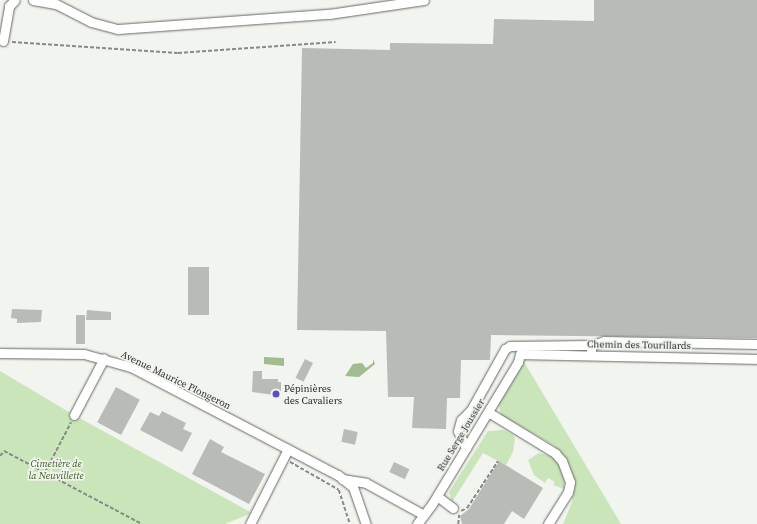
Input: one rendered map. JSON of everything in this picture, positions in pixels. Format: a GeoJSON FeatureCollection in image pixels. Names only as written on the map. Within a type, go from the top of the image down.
{"type":"FeatureCollection","features":[{"type":"Feature","properties":{"kind":"street"},"geometry":{"type":"LineString","coordinates":[[2,41],[9,6],[15,0]]}},
{"type":"Feature","properties":{"kind":"street"},"geometry":{"type":"LineString","coordinates":[[33,0],[56,4],[91,22],[118,29],[329,14],[424,0]]}},
{"type":"Feature","properties":{"kind":"street"},"geometry":{"type":"LineString","coordinates":[[466,448],[458,431],[461,420],[470,410],[505,349],[510,346],[592,345],[604,341],[757,344]]}},
{"type":"Feature","properties":{"kind":"street"},"geometry":{"type":"LineString","coordinates":[[591,355],[592,345]]}},
{"type":"Feature","properties":{"kind":"street","name":"Avenue Maurice Plongeron"},"geometry":{"type":"LineString","coordinates":[[0,353],[67,353],[104,358],[131,367],[342,479],[353,487],[366,524]]}},
{"type":"Feature","properties":{"kind":"street","name":"Chemin des Tourillards"},"geometry":{"type":"LineString","coordinates":[[520,354],[757,359]]}},
{"type":"Feature","properties":{"kind":"street","name":"Rue Serge Joussier"},"geometry":{"type":"LineString","coordinates":[[417,524],[437,496],[488,412],[518,362],[520,354]]}},
{"type":"Feature","properties":{"kind":"street"},"geometry":{"type":"LineString","coordinates":[[74,416],[104,358]]}},
{"type":"Feature","properties":{"kind":"street"},"geometry":{"type":"LineString","coordinates":[[488,412],[555,453],[565,466],[570,482],[568,492],[548,524]]}},
{"type":"Feature","properties":{"kind":"street"},"geometry":{"type":"LineString","coordinates":[[250,524],[288,449]]}},
{"type":"Feature","properties":{"kind":"street"},"geometry":{"type":"LineString","coordinates":[[342,479],[366,483],[424,515]]}},
{"type":"Feature","properties":{"kind":"street"},"geometry":{"type":"LineString","coordinates":[[437,496],[453,508]]}},
{"type":"Feature","properties":{"kind":"path"},"geometry":{"type":"LineString","coordinates":[[2,41],[178,53],[336,42]]}},
{"type":"Feature","properties":{"kind":"path"},"geometry":{"type":"LineString","coordinates":[[45,472],[74,416]]}},
{"type":"Feature","properties":{"kind":"path"},"geometry":{"type":"LineString","coordinates":[[0,456],[4,451],[142,524]]}},
{"type":"Feature","properties":{"kind":"path"},"geometry":{"type":"LineString","coordinates":[[283,459],[339,490],[350,524]]}},
{"type":"Feature","properties":{"kind":"path"},"geometry":{"type":"LineString","coordinates":[[458,524],[458,511],[467,508],[498,461]]}},
{"type":"Feature","properties":{"kind":"green space"},"geometry":{"type":"Polygon","coordinates":[[[524,362],[621,524],[563,524],[572,502],[572,474],[555,446],[501,415],[498,401],[524,362]]]}},
{"type":"Feature","properties":{"kind":"green space","name":"Cimetière de la Neuvillette"},"geometry":{"type":"Polygon","coordinates":[[[0,371],[74,415],[252,513],[225,524],[0,524],[0,371]]]}},
{"type":"Feature","properties":{"kind":"green space"},"geometry":{"type":"Polygon","coordinates":[[[504,430],[513,435],[515,439],[513,452],[506,465],[483,453],[452,502],[449,492],[488,431],[504,430]]]}},
{"type":"Feature","properties":{"kind":"green space"},"geometry":{"type":"Polygon","coordinates":[[[539,453],[557,458],[564,472],[564,489],[553,485],[555,482],[548,478],[545,483],[534,475],[528,460],[539,453]]]}},
{"type":"Feature","properties":{"kind":"shaded area"},"geometry":{"type":"Polygon","coordinates":[[[264,357],[284,358],[284,366],[264,364],[264,357]]]}},
{"type":"Feature","properties":{"kind":"shaded area"},"geometry":{"type":"Polygon","coordinates":[[[373,359],[375,364],[359,377],[345,376],[353,364],[362,363],[366,368],[373,363],[373,359]]]}},
{"type":"Feature","properties":{"kind":"building"},"geometry":{"type":"Polygon","coordinates":[[[594,0],[757,0],[757,338],[491,335],[490,360],[461,360],[460,398],[447,398],[446,429],[412,428],[414,397],[388,397],[386,331],[297,330],[302,48],[390,50],[390,43],[493,44],[494,19],[594,21],[594,0]]]}},
{"type":"Feature","properties":{"kind":"building"},"geometry":{"type":"Polygon","coordinates":[[[188,267],[209,267],[209,315],[188,315],[188,267]]]}},
{"type":"Feature","properties":{"kind":"building"},"geometry":{"type":"Polygon","coordinates":[[[12,309],[42,310],[41,322],[17,323],[17,319],[11,318],[12,309]]]}},
{"type":"Feature","properties":{"kind":"building"},"geometry":{"type":"Polygon","coordinates":[[[87,310],[111,312],[111,320],[86,320],[87,310]]]}},
{"type":"Feature","properties":{"kind":"building"},"geometry":{"type":"Polygon","coordinates":[[[76,315],[85,315],[85,344],[76,344],[76,315]]]}},
{"type":"Feature","properties":{"kind":"building"},"geometry":{"type":"Polygon","coordinates":[[[305,359],[313,363],[303,382],[295,378],[305,359]]]}},
{"type":"Feature","properties":{"kind":"building"},"geometry":{"type":"Polygon","coordinates":[[[253,371],[262,371],[262,379],[278,379],[278,382],[281,382],[281,396],[252,392],[253,371]]]}},
{"type":"Feature","properties":{"kind":"building"},"geometry":{"type":"Polygon","coordinates":[[[116,387],[140,400],[121,435],[97,422],[116,387]]]}},
{"type":"Feature","properties":{"kind":"building"},"geometry":{"type":"Polygon","coordinates":[[[162,411],[186,423],[183,429],[192,433],[182,452],[140,430],[150,412],[159,416],[162,411]]]}},
{"type":"Feature","properties":{"kind":"building"},"geometry":{"type":"Polygon","coordinates":[[[344,429],[358,432],[355,445],[341,442],[344,429]]]}},
{"type":"Feature","properties":{"kind":"building"},"geometry":{"type":"Polygon","coordinates":[[[210,439],[224,447],[221,452],[265,474],[249,504],[192,474],[210,439]]]}},
{"type":"Feature","properties":{"kind":"building"},"geometry":{"type":"Polygon","coordinates":[[[499,461],[543,488],[524,519],[512,511],[504,524],[462,524],[460,516],[469,509],[499,461]]]}},
{"type":"Feature","properties":{"kind":"building"},"geometry":{"type":"Polygon","coordinates":[[[394,462],[409,469],[405,479],[389,472],[394,462]]]}},
{"type":"Feature","properties":{"kind":"place","name":"Pépinières des Cavaliers"},"geometry":{"type":"Point","coordinates":[276,394]}}]}
